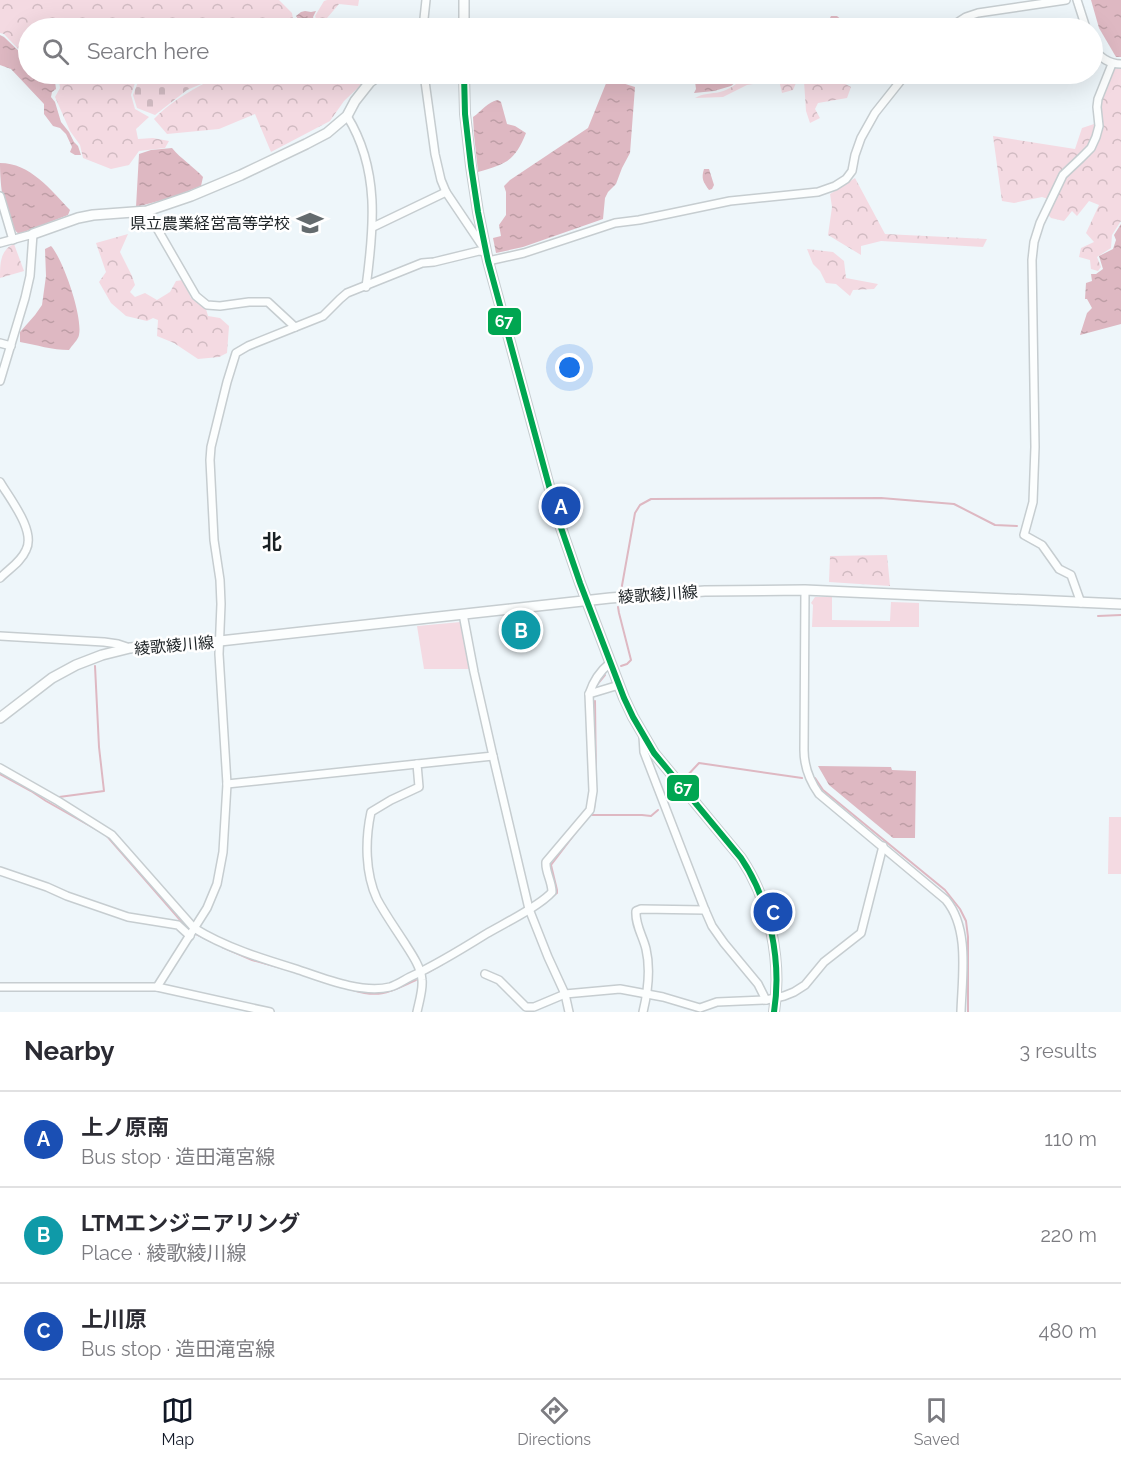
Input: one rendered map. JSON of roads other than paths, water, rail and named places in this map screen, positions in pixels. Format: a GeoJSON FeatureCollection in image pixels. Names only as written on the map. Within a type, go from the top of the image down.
{"type":"FeatureCollection","features":[{"type":"Feature","properties":{"kind":"main road"},"geometry":{"type":"LineString","coordinates":[[464,0],[464,18]]}},
{"type":"Feature","properties":{"kind":"main road"},"geometry":{"type":"LineString","coordinates":[[33,234],[78,218],[147,211],[191,196],[260,167],[327,133],[347,116],[368,84]]}},
{"type":"Feature","properties":{"kind":"main road"},"geometry":{"type":"LineString","coordinates":[[464,84],[471,166],[487,256],[555,508],[610,663],[643,736],[654,753],[733,847],[751,872],[761,895],[774,945],[777,971],[771,999],[774,1012]]}},
{"type":"Feature","properties":{"kind":"main road","name":"綾歌綾川線"},"geometry":{"type":"LineString","coordinates":[[0,718],[52,678],[76,664],[130,648],[220,641],[610,598],[705,591],[805,590],[1121,604]]}},
{"type":"Feature","properties":{"kind":"street"},"geometry":{"type":"LineString","coordinates":[[424,18],[426,0]]}},
{"type":"Feature","properties":{"kind":"street"},"geometry":{"type":"LineString","coordinates":[[964,18],[978,13],[1066,0]]}},
{"type":"Feature","properties":{"kind":"street"},"geometry":{"type":"LineString","coordinates":[[1077,0],[1083,18]]}},
{"type":"Feature","properties":{"kind":"street"},"geometry":{"type":"LineString","coordinates":[[1103,58],[1112,64],[1121,64]]}},
{"type":"Feature","properties":{"kind":"street"},"geometry":{"type":"LineString","coordinates":[[1081,603],[1071,575],[1059,569],[1042,545],[1024,535],[1033,502],[1034,469],[1032,260],[1034,242],[1040,223],[1064,175],[1090,148],[1096,137],[1099,126],[1098,99],[1112,64]]}},
{"type":"Feature","properties":{"kind":"street"},"geometry":{"type":"LineString","coordinates":[[424,84],[441,180],[446,192],[487,256]]}},
{"type":"Feature","properties":{"kind":"street"},"geometry":{"type":"LineString","coordinates":[[158,987],[207,908],[217,884],[223,852],[227,784],[219,654],[220,580],[214,540],[210,460],[227,382],[236,353],[323,316],[347,293],[422,263],[479,251],[487,256],[524,254],[615,223],[730,201],[818,192],[835,186],[846,179],[852,171],[861,138],[875,113],[898,84]]}},
{"type":"Feature","properties":{"kind":"street"},"geometry":{"type":"LineString","coordinates":[[347,116],[363,146],[369,170],[373,226],[366,286]]}},
{"type":"Feature","properties":{"kind":"street"},"geometry":{"type":"LineString","coordinates":[[373,226],[446,192]]}},
{"type":"Feature","properties":{"kind":"street"},"geometry":{"type":"LineString","coordinates":[[0,196],[13,240]]}},
{"type":"Feature","properties":{"kind":"street"},"geometry":{"type":"LineString","coordinates":[[147,211],[196,296],[207,305],[268,302],[295,327]]}},
{"type":"Feature","properties":{"kind":"street"},"geometry":{"type":"LineString","coordinates":[[0,243],[33,234],[30,276],[0,381]]}},
{"type":"Feature","properties":{"kind":"street"},"geometry":{"type":"LineString","coordinates":[[0,343],[11,346]]}},
{"type":"Feature","properties":{"kind":"street"},"geometry":{"type":"LineString","coordinates":[[0,482],[24,523],[28,537],[27,548],[20,560],[0,578]]}},
{"type":"Feature","properties":{"kind":"street"},"geometry":{"type":"LineString","coordinates":[[805,590],[804,761],[811,783],[819,794],[946,900],[956,915],[963,941],[961,1012]]}},
{"type":"Feature","properties":{"kind":"street"},"geometry":{"type":"LineString","coordinates":[[463,614],[474,672],[529,909],[565,994],[569,1012]]}},
{"type":"Feature","properties":{"kind":"street"},"geometry":{"type":"LineString","coordinates":[[0,636],[104,642],[130,648]]}},
{"type":"Feature","properties":{"kind":"street"},"geometry":{"type":"LineString","coordinates":[[102,655],[104,642]]}},
{"type":"Feature","properties":{"kind":"street"},"geometry":{"type":"LineString","coordinates":[[0,768],[112,835],[194,928],[205,935],[260,958],[351,986],[375,989],[391,987],[420,973],[529,909],[552,892],[545,867],[546,862],[590,810],[593,791],[589,694],[592,684],[610,663]]}},
{"type":"Feature","properties":{"kind":"street"},"geometry":{"type":"LineString","coordinates":[[589,694],[619,685]]}},
{"type":"Feature","properties":{"kind":"street"},"geometry":{"type":"LineString","coordinates":[[643,736],[644,752],[705,910],[718,934],[771,999]]}},
{"type":"Feature","properties":{"kind":"street"},"geometry":{"type":"LineString","coordinates":[[227,784],[493,756]]}},
{"type":"Feature","properties":{"kind":"street"},"geometry":{"type":"LineString","coordinates":[[417,764],[419,786],[371,812],[368,826],[367,860],[372,885],[378,900],[414,958],[422,979],[417,1012]]}},
{"type":"Feature","properties":{"kind":"street"},"geometry":{"type":"LineString","coordinates":[[485,974],[499,980],[526,1007],[534,1007],[565,994],[620,989],[663,997],[700,1008],[717,1002],[771,999],[794,992],[805,985],[824,962],[861,933],[883,846]]}},
{"type":"Feature","properties":{"kind":"street"},"geometry":{"type":"LineString","coordinates":[[0,872],[128,917],[178,925],[190,936]]}},
{"type":"Feature","properties":{"kind":"street"},"geometry":{"type":"LineString","coordinates":[[643,1012],[648,994],[649,973],[646,950],[636,912],[640,909],[705,910]]}},
{"type":"Feature","properties":{"kind":"street"},"geometry":{"type":"LineString","coordinates":[[0,987],[158,987],[270,1012]]}},
{"type":"Feature","properties":{"kind":"water"},"geometry":{"type":"Polygon","coordinates":[[[1091,0],[1121,0],[1121,57],[1116,57],[1103,35],[1103,18],[1096,18],[1091,0]]]}},
{"type":"Feature","properties":{"kind":"water"},"geometry":{"type":"Polygon","coordinates":[[[316,11],[313,18],[297,18],[296,16],[301,12],[316,11]]]}},
{"type":"Feature","properties":{"kind":"water"},"geometry":{"type":"Polygon","coordinates":[[[0,35],[18,50],[18,76],[11,69],[0,65],[0,35]]]}},
{"type":"Feature","properties":{"kind":"water"},"geometry":{"type":"Polygon","coordinates":[[[25,84],[55,84],[56,89],[52,92],[51,97],[55,102],[61,122],[78,146],[81,155],[70,152],[72,147],[66,134],[60,128],[53,126],[44,114],[44,104],[25,84]]]}},
{"type":"Feature","properties":{"kind":"water"},"geometry":{"type":"Polygon","coordinates":[[[606,84],[625,84],[635,87],[630,153],[616,184],[605,198],[603,219],[523,247],[496,253],[493,238],[501,236],[499,225],[506,215],[504,186],[588,128],[606,84]]]}},
{"type":"Feature","properties":{"kind":"water"},"geometry":{"type":"Polygon","coordinates":[[[695,84],[734,84],[714,91],[694,93],[695,84]]]}},
{"type":"Feature","properties":{"kind":"water"},"geometry":{"type":"Polygon","coordinates":[[[498,100],[501,102],[507,124],[526,133],[513,156],[503,164],[478,172],[473,117],[498,100]]]}},
{"type":"Feature","properties":{"kind":"water"},"geometry":{"type":"Polygon","coordinates":[[[172,148],[203,177],[201,186],[170,198],[136,207],[139,154],[172,148]]]}},
{"type":"Feature","properties":{"kind":"water"},"geometry":{"type":"Polygon","coordinates":[[[0,163],[21,168],[39,179],[70,210],[68,215],[19,234],[9,221],[6,212],[0,163]]]}},
{"type":"Feature","properties":{"kind":"water"},"geometry":{"type":"Polygon","coordinates":[[[704,169],[709,169],[714,185],[709,190],[703,180],[704,169]]]}},
{"type":"Feature","properties":{"kind":"water"},"geometry":{"type":"Polygon","coordinates":[[[1121,224],[1121,324],[1080,335],[1087,313],[1092,308],[1085,299],[1086,283],[1092,281],[1091,274],[1096,274],[1103,269],[1099,256],[1113,249],[1116,240],[1114,235],[1121,224]]]}},
{"type":"Feature","properties":{"kind":"water"},"geometry":{"type":"Polygon","coordinates":[[[51,246],[66,275],[78,315],[79,335],[69,350],[20,342],[20,332],[42,305],[46,276],[45,249],[51,246]]]}},
{"type":"Feature","properties":{"kind":"water"},"geometry":{"type":"Polygon","coordinates":[[[818,766],[891,767],[892,770],[916,771],[915,838],[893,838],[829,785],[818,766]]]}},
{"type":"Feature","properties":{"kind":"waterway"},"geometry":{"type":"LineString","coordinates":[[621,591],[635,513],[640,505],[651,499],[881,498],[954,504],[995,525],[1017,526]]}},
{"type":"Feature","properties":{"kind":"waterway"},"geometry":{"type":"LineString","coordinates":[[618,607],[631,660],[621,666]]}},
{"type":"Feature","properties":{"kind":"waterway"},"geometry":{"type":"LineString","coordinates":[[1098,616],[1121,615]]}},
{"type":"Feature","properties":{"kind":"waterway"},"geometry":{"type":"LineString","coordinates":[[59,797],[104,791],[99,747],[95,666]]}},
{"type":"Feature","properties":{"kind":"waterway"},"geometry":{"type":"LineString","coordinates":[[595,687],[605,675]]}},
{"type":"Feature","properties":{"kind":"waterway"},"geometry":{"type":"LineString","coordinates":[[595,701],[596,785]]}},
{"type":"Feature","properties":{"kind":"waterway"},"geometry":{"type":"LineString","coordinates":[[685,778],[699,763],[802,778]]}},
{"type":"Feature","properties":{"kind":"waterway"},"geometry":{"type":"LineString","coordinates":[[0,774],[106,835],[188,929]]}},
{"type":"Feature","properties":{"kind":"waterway"},"geometry":{"type":"LineString","coordinates":[[815,778],[823,790],[945,890],[960,909],[966,921],[968,937],[968,1012]]}},
{"type":"Feature","properties":{"kind":"waterway"},"geometry":{"type":"LineString","coordinates":[[666,802],[675,789]]}},
{"type":"Feature","properties":{"kind":"waterway"},"geometry":{"type":"LineString","coordinates":[[589,817],[594,809],[596,791]]}},
{"type":"Feature","properties":{"kind":"waterway"},"geometry":{"type":"LineString","coordinates":[[590,815],[651,816],[658,810]]}},
{"type":"Feature","properties":{"kind":"waterway"},"geometry":{"type":"LineString","coordinates":[[550,898],[557,893],[551,865],[580,827]]}},
{"type":"Feature","properties":{"kind":"waterway"},"geometry":{"type":"LineString","coordinates":[[196,934],[212,942]]}},
{"type":"Feature","properties":{"kind":"waterway"},"geometry":{"type":"LineString","coordinates":[[222,947],[252,960],[302,974]]}},
{"type":"Feature","properties":{"kind":"waterway"},"geometry":{"type":"LineString","coordinates":[[427,973],[443,964]]}},
{"type":"Feature","properties":{"kind":"waterway"},"geometry":{"type":"LineString","coordinates":[[353,990],[379,994],[416,980]]}},
{"type":"Feature","properties":{"kind":"place","name":"県立農業経営高等学校"},"geometry":{"type":"Point","coordinates":[310,223]}},
{"type":"Feature","properties":{"kind":"place","name":"上ノ原南"},"geometry":{"type":"Point","coordinates":[561,506]}},
{"type":"Feature","properties":{"kind":"place","name":"LTMエンジニアリング"},"geometry":{"type":"Point","coordinates":[521,630]}},
{"type":"Feature","properties":{"kind":"place","name":"上川原"},"geometry":{"type":"Point","coordinates":[773,912]}},
{"type":"Feature","properties":{"kind":"district","name":"北"},"geometry":{"type":"Point","coordinates":[272,542]}}]}
